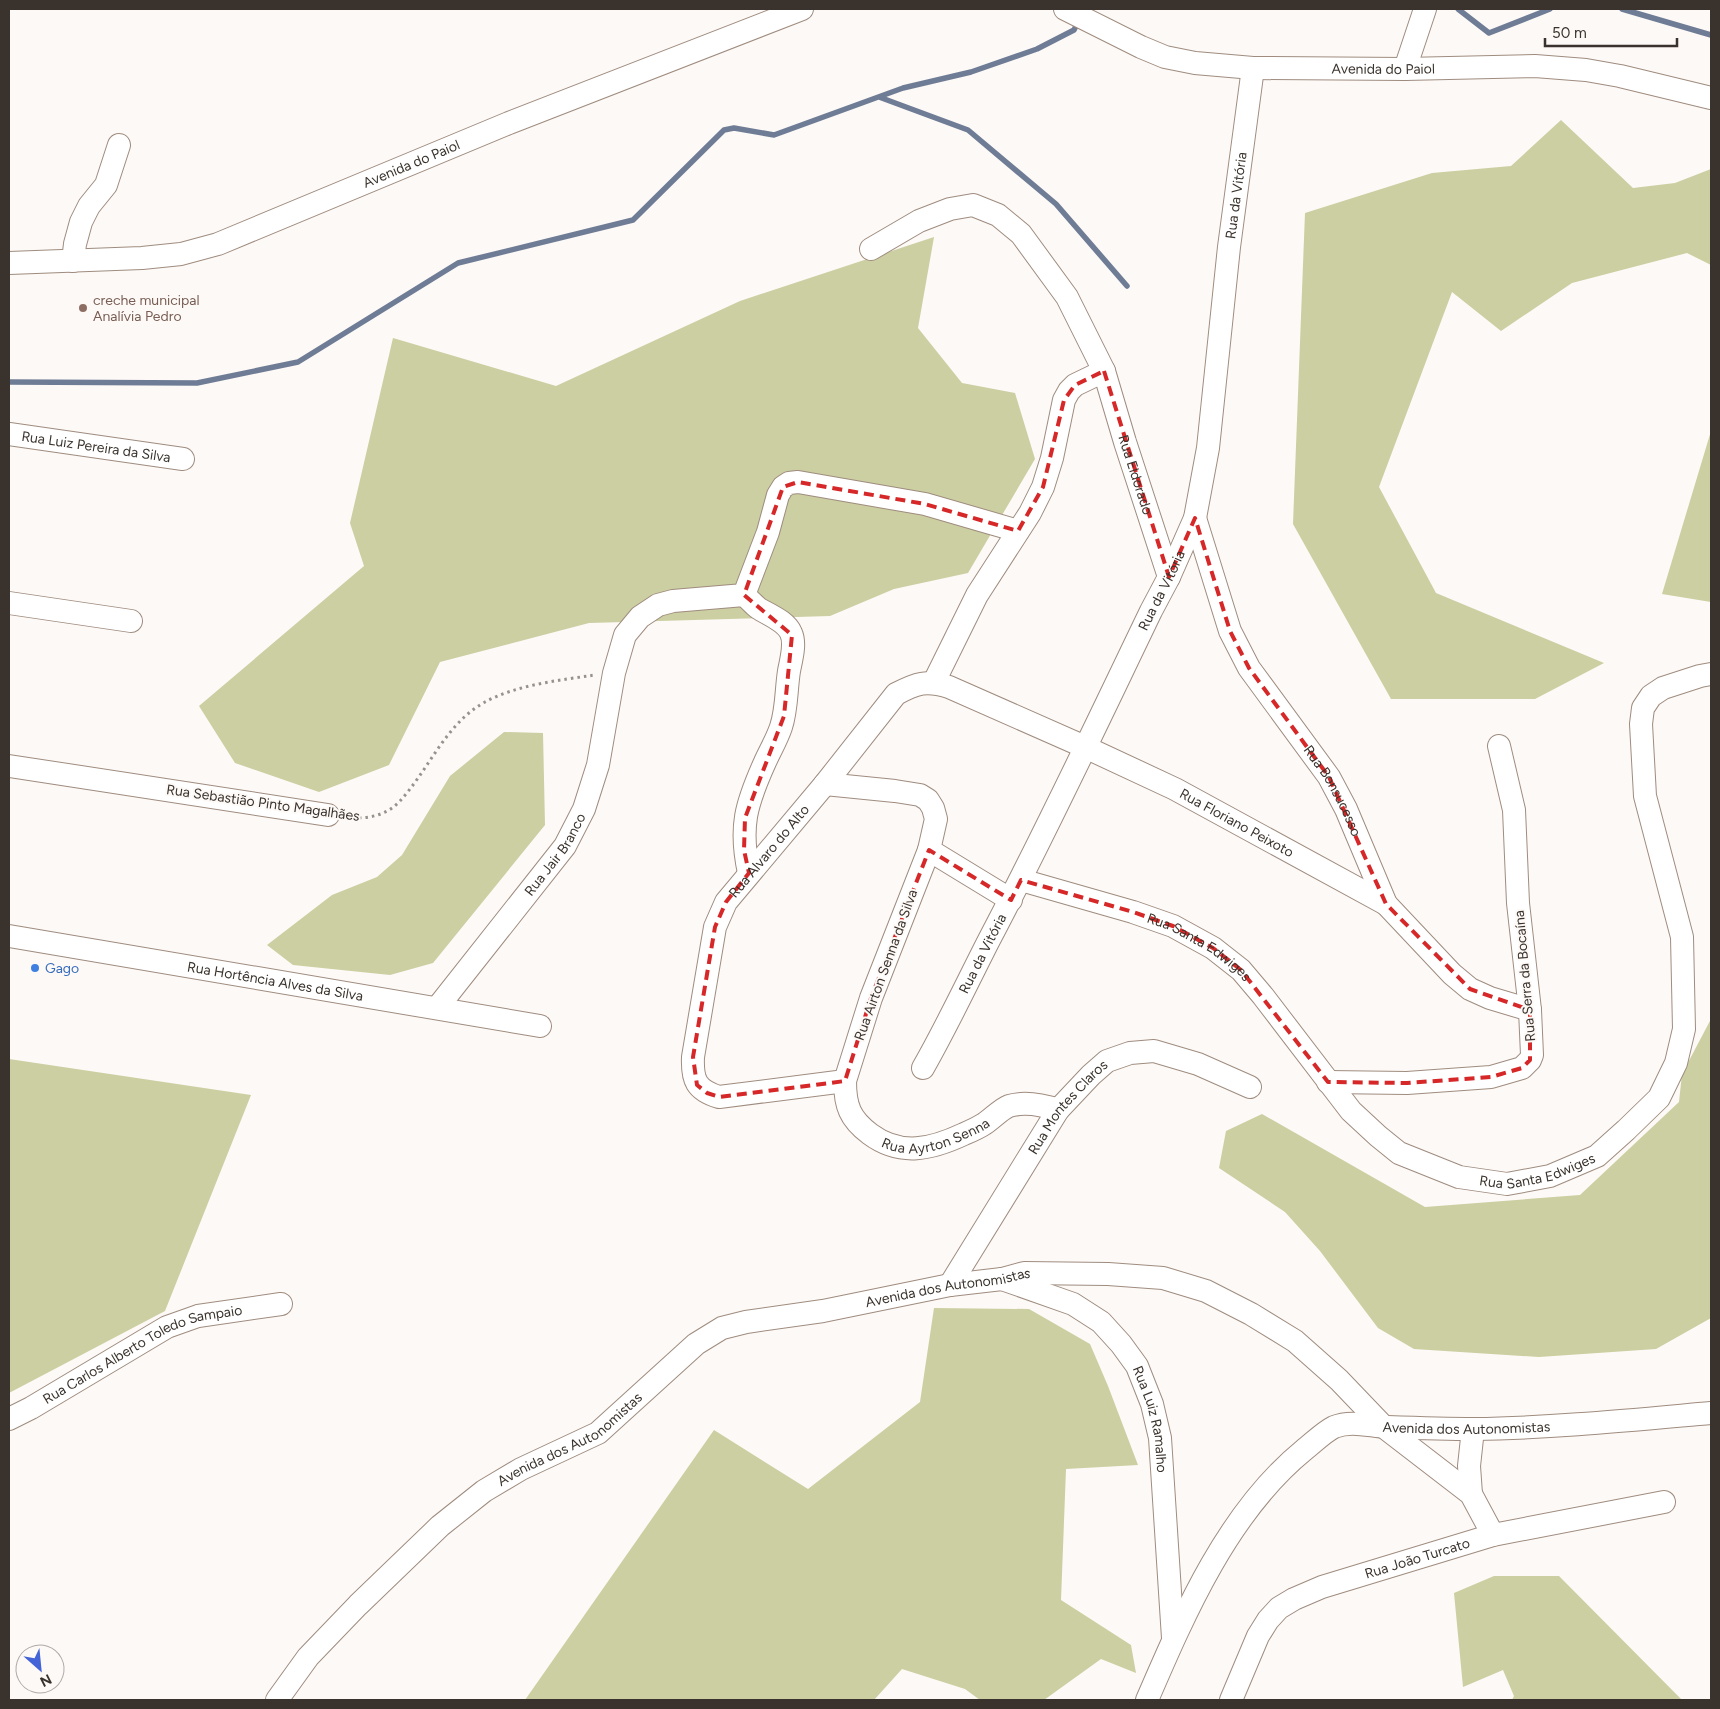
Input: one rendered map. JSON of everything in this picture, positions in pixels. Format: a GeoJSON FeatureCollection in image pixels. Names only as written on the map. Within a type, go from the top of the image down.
{"type":"FeatureCollection","features":[{"type":"Feature","properties":{"kind":"street","name":"Avenida do Paiol"},"geometry":{"type":"LineString","coordinates":[[1065,9],[1141,48],[1165,57],[1195,64],[1253,68],[1404,69],[1535,66],[1586,70],[1620,76],[1711,98]]}},
{"type":"Feature","properties":{"kind":"street"},"geometry":{"type":"LineString","coordinates":[[1404,69],[1425,9]]}},
{"type":"Feature","properties":{"kind":"street","name":"Avenida do Paiol"},"geometry":{"type":"LineString","coordinates":[[9,263],[152,257],[181,254],[218,244],[509,123],[787,11]]}},
{"type":"Feature","properties":{"kind":"street","name":"Rua da Vitória"},"geometry":{"type":"LineString","coordinates":[[923,1068],[1016,890],[1169,577],[1195,518],[1208,448],[1229,247],[1253,68]]}},
{"type":"Feature","properties":{"kind":"street"},"geometry":{"type":"LineString","coordinates":[[74,261],[75,244],[82,222],[89,206],[106,185],[120,145]]}},
{"type":"Feature","properties":{"kind":"street","name":"Rua Eldorado"},"geometry":{"type":"LineString","coordinates":[[871,249],[919,221],[950,208],[973,205],[998,215],[1020,234],[1067,297],[1104,371],[1143,500],[1169,577]]}},
{"type":"Feature","properties":{"kind":"street"},"geometry":{"type":"LineString","coordinates":[[1085,747],[934,682],[977,595],[1018,532],[1043,487],[1052,458],[1066,396],[1075,385],[1104,371]]}},
{"type":"Feature","properties":{"kind":"street","name":"Rua Luiz Pereira da Silva"},"geometry":{"type":"LineString","coordinates":[[9,434],[183,459]]}},
{"type":"Feature","properties":{"kind":"street"},"geometry":{"type":"LineString","coordinates":[[750,873],[744,850],[745,818],[755,784],[780,730],[784,716],[793,644],[792,635],[784,624],[759,608],[744,595],[768,532],[778,495],[783,487],[789,483],[798,482],[925,504],[1018,532]]}},
{"type":"Feature","properties":{"kind":"street","name":"Rua Bonsucesso"},"geometry":{"type":"LineString","coordinates":[[1195,518],[1230,631],[1249,668],[1329,777],[1346,809],[1386,904],[1452,974],[1470,989],[1490,998],[1530,1010]]}},
{"type":"Feature","properties":{"kind":"street","name":"Rua Jair Branco"},"geometry":{"type":"LineString","coordinates":[[437,1008],[565,846],[584,809],[598,765],[614,673],[625,636],[640,618],[658,606],[673,601],[744,595]]}},
{"type":"Feature","properties":{"kind":"street"},"geometry":{"type":"LineString","coordinates":[[9,603],[131,621]]}},
{"type":"Feature","properties":{"kind":"street","name":"Rua Santa Edwiges"},"geometry":{"type":"LineString","coordinates":[[929,850],[1016,890],[1141,915],[1173,926],[1213,948],[1247,976],[1351,1111],[1399,1153],[1459,1177],[1507,1184],[1550,1176],[1597,1156],[1659,1098],[1676,1063],[1684,1028],[1682,937],[1645,796],[1641,724],[1644,708],[1650,696],[1663,688],[1711,674]]}},
{"type":"Feature","properties":{"kind":"street","name":"Rua Alvaro do Alto"},"geometry":{"type":"LineString","coordinates":[[845,1081],[719,1097],[707,1094],[697,1086],[692,1069],[693,1057],[715,927],[726,902],[825,784],[896,694],[912,685],[934,682]]}},
{"type":"Feature","properties":{"kind":"street","name":"Rua Serra da Bocaína"},"geometry":{"type":"LineString","coordinates":[[1328,1082],[1417,1083],[1491,1077],[1522,1068],[1530,1060],[1532,1055],[1530,1010],[1518,903],[1514,810],[1499,746]]}},
{"type":"Feature","properties":{"kind":"street","name":"Rua Floriano Peixoto"},"geometry":{"type":"LineString","coordinates":[[1085,747],[1175,789],[1386,904]]}},
{"type":"Feature","properties":{"kind":"street","name":"Rua Sebastião Pinto Magalhães"},"geometry":{"type":"LineString","coordinates":[[9,766],[328,815]]}},
{"type":"Feature","properties":{"kind":"street"},"geometry":{"type":"LineString","coordinates":[[825,784],[920,795],[928,800],[933,808],[936,820],[929,850]]}},
{"type":"Feature","properties":{"kind":"street","name":"Rua Airton Senna da Silva"},"geometry":{"type":"LineString","coordinates":[[845,1081],[871,998],[929,850]]}},
{"type":"Feature","properties":{"kind":"street","name":"Rua Hortência Alves da Silva"},"geometry":{"type":"LineString","coordinates":[[9,936],[540,1026]]}},
{"type":"Feature","properties":{"kind":"street","name":"Rua Montes Claros"},"geometry":{"type":"LineString","coordinates":[[950,1285],[1058,1110],[1091,1075],[1108,1061],[1130,1053],[1154,1051],[1198,1064],[1250,1087]]}},
{"type":"Feature","properties":{"kind":"street","name":"Rua Ayrton Senna"},"geometry":{"type":"LineString","coordinates":[[845,1081],[845,1095],[848,1108],[857,1124],[894,1147],[916,1149],[943,1144],[983,1125],[1008,1106],[1027,1103],[1058,1110]]}},
{"type":"Feature","properties":{"kind":"street","name":"Avenida dos Autonomistas"},"geometry":{"type":"LineString","coordinates":[[277,1700],[308,1657],[358,1605],[440,1526],[484,1491],[521,1469],[598,1433],[696,1344],[722,1328],[746,1322],[823,1311],[950,1285],[1002,1279],[1024,1273],[1108,1274],[1163,1278],[1206,1291],[1251,1314],[1295,1341],[1339,1380],[1384,1427],[1473,1429],[1581,1425],[1711,1413]]}},
{"type":"Feature","properties":{"kind":"street","name":"Rua Luiz Ramalho"},"geometry":{"type":"LineString","coordinates":[[1002,1279],[1072,1304],[1101,1322],[1121,1344],[1136,1366],[1152,1404],[1160,1438],[1174,1639]]}},
{"type":"Feature","properties":{"kind":"street","name":"Rua Carlos Alberto Toledo Sampaio"},"geometry":{"type":"LineString","coordinates":[[9,1419],[167,1327],[198,1316],[281,1304]]}},
{"type":"Feature","properties":{"kind":"street","name":"Rua Luiz Ramalho"},"geometry":{"type":"LineString","coordinates":[[1147,1700],[1174,1639],[1220,1551],[1246,1510],[1292,1460],[1334,1427],[1351,1423],[1384,1427]]}},
{"type":"Feature","properties":{"kind":"street"},"geometry":{"type":"LineString","coordinates":[[1384,1427],[1471,1494]]}},
{"type":"Feature","properties":{"kind":"street"},"geometry":{"type":"LineString","coordinates":[[1473,1429],[1469,1466],[1471,1494],[1493,1535]]}},
{"type":"Feature","properties":{"kind":"street","name":"Rua João Turcato"},"geometry":{"type":"LineString","coordinates":[[1231,1700],[1258,1636],[1268,1620],[1279,1608],[1322,1587],[1493,1535],[1664,1502]]}},
{"type":"Feature","properties":{"kind":"path","name":"Rua Sebastião Pinto Magalhães"},"geometry":{"type":"LineString","coordinates":[[328,815],[360,819],[382,813],[398,803],[459,721],[484,702],[508,692],[555,681],[614,673]]}},
{"type":"Feature","properties":{"kind":"highlighted area"},"geometry":{"type":"Polygon","coordinates":[[[1104,371],[1169,577],[1195,518],[1230,631],[1249,668],[1329,777],[1386,904],[1470,989],[1530,1010],[1530,1060],[1522,1068],[1491,1077],[1407,1083],[1328,1082],[1241,970],[1213,948],[1173,926],[1133,912],[1021,880],[1011,900],[929,850],[871,998],[845,1081],[719,1097],[707,1093],[697,1085],[693,1057],[715,927],[726,902],[749,873],[744,850],[745,818],[784,716],[792,635],[744,595],[783,487],[798,482],[925,504],[1018,531],[1043,487],[1064,400],[1075,385],[1104,371]]]}},
{"type":"Feature","properties":{"kind":"green space"},"geometry":{"type":"Polygon","coordinates":[[[1561,120],[1633,188],[1675,183],[1711,169],[1711,265],[1687,253],[1572,283],[1501,331],[1452,292],[1379,487],[1436,593],[1604,663],[1535,699],[1391,699],[1293,524],[1305,213],[1432,173],[1511,166],[1561,120]]]}},
{"type":"Feature","properties":{"kind":"green space"},"geometry":{"type":"Polygon","coordinates":[[[934,237],[918,328],[962,383],[1015,393],[1035,459],[968,573],[894,589],[830,616],[589,623],[440,662],[389,765],[319,792],[235,763],[199,706],[364,566],[350,523],[393,338],[556,386],[740,301],[934,237]]]}},
{"type":"Feature","properties":{"kind":"green space"},"geometry":{"type":"Polygon","coordinates":[[[1711,431],[1711,602],[1662,594],[1711,431]]]}},
{"type":"Feature","properties":{"kind":"green space"},"geometry":{"type":"Polygon","coordinates":[[[504,732],[543,733],[545,825],[433,963],[390,975],[293,965],[267,945],[332,895],[377,877],[402,855],[450,776],[504,732]]]}},
{"type":"Feature","properties":{"kind":"green space"},"geometry":{"type":"Polygon","coordinates":[[[1711,1019],[1711,1318],[1656,1349],[1539,1357],[1414,1349],[1378,1328],[1320,1251],[1285,1212],[1219,1168],[1226,1131],[1262,1114],[1425,1207],[1580,1195],[1679,1102],[1682,1074],[1711,1019]]]}},
{"type":"Feature","properties":{"kind":"green space"},"geometry":{"type":"Polygon","coordinates":[[[9,1059],[251,1095],[165,1311],[9,1393],[9,1059]]]}},
{"type":"Feature","properties":{"kind":"green space"},"geometry":{"type":"Polygon","coordinates":[[[934,1308],[1029,1309],[1090,1344],[1138,1465],[1066,1469],[1061,1600],[1131,1645],[1136,1673],[1101,1659],[1044,1700],[980,1700],[965,1689],[902,1669],[874,1700],[525,1700],[714,1430],[808,1489],[920,1402],[934,1308]]]}},
{"type":"Feature","properties":{"kind":"green space"},"geometry":{"type":"Polygon","coordinates":[[[1494,1576],[1559,1576],[1682,1700],[1512,1700],[1514,1696],[1503,1670],[1463,1687],[1454,1593],[1494,1576]]]}},
{"type":"Feature","properties":{"kind":"waterway"},"geometry":{"type":"LineString","coordinates":[[1458,9],[1489,33],[1550,9]]}},
{"type":"Feature","properties":{"kind":"waterway"},"geometry":{"type":"LineString","coordinates":[[1622,9],[1711,35]]}},
{"type":"Feature","properties":{"kind":"waterway"},"geometry":{"type":"LineString","coordinates":[[9,382],[197,383],[298,362],[458,263],[633,220],[724,130],[734,128],[774,135],[903,88],[971,72],[1037,49],[1074,30],[1078,22]]}},
{"type":"Feature","properties":{"kind":"waterway"},"geometry":{"type":"LineString","coordinates":[[879,97],[968,130],[1056,204],[1127,286]]}},
{"type":"Feature","properties":{"kind":"place","name":"creche municipal Analívia Pedro"},"geometry":{"type":"Point","coordinates":[83,308]}},
{"type":"Feature","properties":{"kind":"place","name":"Gago"},"geometry":{"type":"Point","coordinates":[35,968]}}]}
